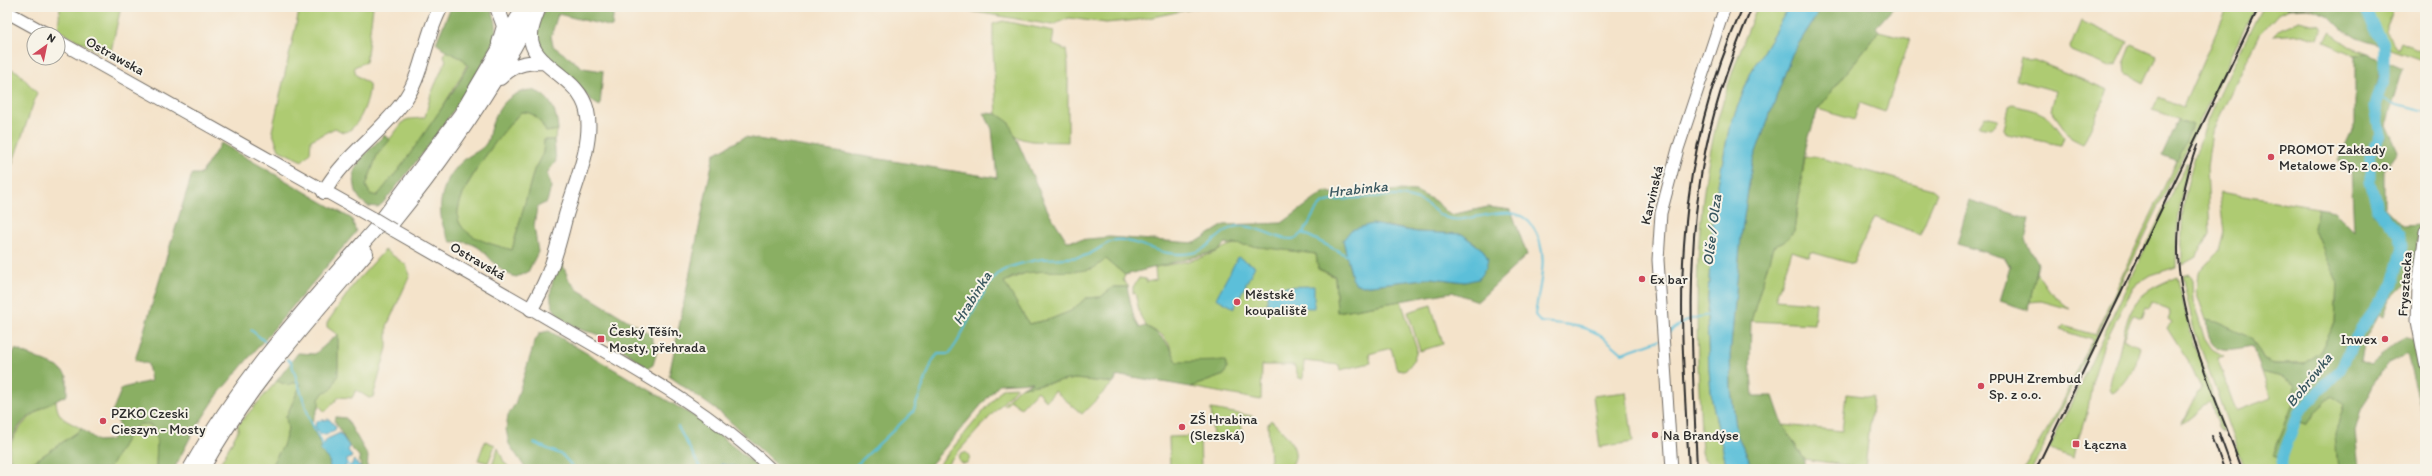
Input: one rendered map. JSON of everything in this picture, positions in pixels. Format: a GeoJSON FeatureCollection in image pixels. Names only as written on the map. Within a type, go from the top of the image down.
{"type":"FeatureCollection","features":[{"type":"Feature","properties":{"kind":"highway"},"geometry":{"type":"LineString","coordinates":[[324,192],[346,162],[405,99],[417,78],[441,7]]}},
{"type":"Feature","properties":{"kind":"highway"},"geometry":{"type":"LineString","coordinates":[[484,88],[503,32],[503,20],[498,7]]}},
{"type":"Feature","properties":{"kind":"highway"},"geometry":{"type":"LineString","coordinates":[[202,469],[229,423],[258,382],[384,225],[443,141],[484,88],[524,7]]}},
{"type":"Feature","properties":{"kind":"highway"},"geometry":{"type":"LineString","coordinates":[[190,469],[228,405],[260,363],[384,225],[423,186],[536,7]]}},
{"type":"Feature","properties":{"kind":"highway"},"geometry":{"type":"LineString","coordinates":[[531,309],[545,283],[553,262],[584,155],[589,129],[587,111],[576,89],[567,78],[542,62],[531,37],[539,7]]}},
{"type":"Feature","properties":{"kind":"highway"},"geometry":{"type":"LineString","coordinates":[[484,88],[514,66],[525,63],[542,62]]}},
{"type":"Feature","properties":{"kind":"main road","name":"Karvinská"},"geometry":{"type":"LineString","coordinates":[[1672,469],[1658,260],[1661,213],[1670,177],[1725,7]]}},
{"type":"Feature","properties":{"kind":"main road"},"geometry":{"type":"LineString","coordinates":[[7,12],[32,26]]}},
{"type":"Feature","properties":{"kind":"main road","name":"Ostrawska"},"geometry":{"type":"LineString","coordinates":[[66,45],[158,97]]}},
{"type":"Feature","properties":{"kind":"main road","name":"Ostravská"},"geometry":{"type":"LineString","coordinates":[[158,97],[531,309],[687,401],[718,422],[771,469]]}},
{"type":"Feature","properties":{"kind":"main road","name":"Frysztacka"},"geometry":{"type":"LineString","coordinates":[[2425,231],[2418,288],[2417,321],[2425,363]]}},
{"type":"Feature","properties":{"kind":"green space"},"geometry":{"type":"Polygon","coordinates":[[[60,7],[121,7],[110,55],[107,56],[66,34],[66,26],[58,26],[60,7]]]}},
{"type":"Feature","properties":{"kind":"green space"},"geometry":{"type":"Polygon","coordinates":[[[300,7],[373,7],[366,62],[354,67],[356,75],[369,84],[366,105],[354,127],[349,131],[343,132],[335,128],[311,140],[310,153],[302,161],[279,150],[272,131],[300,7]]]}},
{"type":"Feature","properties":{"kind":"green space"},"geometry":{"type":"Polygon","coordinates":[[[451,7],[489,7],[494,15],[496,24],[494,42],[483,64],[457,105],[414,165],[383,203],[378,207],[368,206],[359,198],[356,192],[354,177],[358,163],[384,135],[390,140],[377,155],[366,186],[370,194],[377,196],[403,164],[457,86],[468,65],[463,59],[446,51],[436,43],[451,7]]]}},
{"type":"Feature","properties":{"kind":"green space"},"geometry":{"type":"Polygon","coordinates":[[[546,7],[614,7],[612,27],[558,14],[551,36],[553,46],[583,68],[603,71],[600,106],[590,99],[578,85],[549,60],[538,44],[536,36],[537,27],[546,7]]]}},
{"type":"Feature","properties":{"kind":"green space"},"geometry":{"type":"Polygon","coordinates":[[[947,7],[1201,7],[1138,20],[1106,23],[1069,18],[1052,25],[947,7]]]}},
{"type":"Feature","properties":{"kind":"green space"},"geometry":{"type":"Polygon","coordinates":[[[1757,7],[1789,7],[1751,72],[1729,129],[1713,210],[1707,315],[1709,370],[1712,401],[1727,469],[1716,469],[1704,459],[1702,452],[1697,337],[1700,223],[1715,130],[1731,76],[1757,7]]]}},
{"type":"Feature","properties":{"kind":"green space"},"geometry":{"type":"Polygon","coordinates":[[[1822,7],[1894,7],[1876,27],[1879,31],[1818,109],[1806,146],[1794,231],[1784,242],[1773,247],[1751,321],[1750,362],[1753,396],[1773,396],[1783,425],[1804,459],[1804,469],[1754,469],[1737,435],[1731,390],[1730,356],[1741,237],[1752,163],[1792,54],[1822,7]]]}},
{"type":"Feature","properties":{"kind":"green space"},"geometry":{"type":"Polygon","coordinates":[[[2227,7],[2255,7],[2032,469],[2023,469],[2055,416],[2092,340],[2060,330],[2064,326],[2095,335],[2193,125],[2153,110],[2159,97],[2183,107],[2227,7]]]}},
{"type":"Feature","properties":{"kind":"green space"},"geometry":{"type":"Polygon","coordinates":[[[2262,7],[2288,7],[2289,9],[2277,15],[2260,34],[2212,132],[2207,167],[2210,234],[2196,257],[2182,265],[2182,226],[2184,202],[2189,176],[2216,102],[2262,7]]]}},
{"type":"Feature","properties":{"kind":"green space"},"geometry":{"type":"Polygon","coordinates":[[[2288,7],[2357,7],[2381,46],[2357,38],[2341,28],[2329,16],[2309,8],[2289,9],[2288,7]]]}},
{"type":"Feature","properties":{"kind":"green space"},"geometry":{"type":"Polygon","coordinates":[[[2368,7],[2394,7],[2385,31],[2398,49],[2401,42],[2425,53],[2425,61],[2390,49],[2368,7]]]}},
{"type":"Feature","properties":{"kind":"green space"},"geometry":{"type":"Polygon","coordinates":[[[1003,21],[1054,31],[1052,44],[1066,50],[1068,64],[1068,142],[1040,142],[1019,138],[1015,135],[1006,121],[997,114],[993,24],[1003,21]]]}},
{"type":"Feature","properties":{"kind":"green space"},"geometry":{"type":"Polygon","coordinates":[[[2081,21],[2128,42],[2117,64],[2109,67],[2071,51],[2070,48],[2081,21]]]}},
{"type":"Feature","properties":{"kind":"green space"},"geometry":{"type":"Polygon","coordinates":[[[2299,21],[2320,26],[2322,29],[2318,39],[2302,34],[2273,36],[2280,29],[2299,21]]]}},
{"type":"Feature","properties":{"kind":"green space"},"geometry":{"type":"Polygon","coordinates":[[[1879,31],[1910,39],[1885,112],[1860,103],[1854,120],[1818,109],[1879,31]]]}},
{"type":"Feature","properties":{"kind":"green space"},"geometry":{"type":"Polygon","coordinates":[[[2329,32],[2352,48],[2368,54],[2355,55],[2324,42],[2329,32]]]}},
{"type":"Feature","properties":{"kind":"green space"},"geometry":{"type":"Polygon","coordinates":[[[2132,44],[2157,55],[2144,83],[2125,73],[2124,64],[2132,44]]]}},
{"type":"Feature","properties":{"kind":"green space"},"geometry":{"type":"Polygon","coordinates":[[[446,51],[467,61],[464,70],[442,108],[409,156],[393,177],[374,197],[370,194],[366,186],[377,155],[404,121],[425,117],[431,94],[446,60],[444,56],[446,51]]]}},
{"type":"Feature","properties":{"kind":"green space"},"geometry":{"type":"Polygon","coordinates":[[[2368,54],[2381,60],[2372,105],[2376,133],[2365,164],[2374,213],[2393,232],[2400,246],[2395,267],[2388,284],[2363,319],[2337,369],[2296,412],[2279,457],[2273,455],[2293,404],[2295,385],[2282,377],[2262,372],[2252,346],[2226,349],[2214,345],[2208,331],[2206,320],[2216,322],[2251,338],[2264,360],[2274,364],[2303,364],[2320,352],[2335,323],[2337,281],[2314,228],[2318,208],[2334,211],[2354,231],[2351,168],[2338,161],[2355,124],[2355,55],[2368,54]]]}},
{"type":"Feature","properties":{"kind":"green space"},"geometry":{"type":"Polygon","coordinates":[[[2021,57],[2029,61],[2034,60],[2108,90],[2083,144],[2071,138],[2051,110],[2056,91],[2016,80],[2021,57]]]}},
{"type":"Feature","properties":{"kind":"green space"},"geometry":{"type":"Polygon","coordinates":[[[2389,63],[2403,69],[2386,125],[2398,151],[2384,171],[2384,207],[2402,226],[2421,225],[2410,285],[2404,285],[2389,300],[2383,316],[2379,314],[2364,341],[2360,361],[2370,365],[2397,342],[2406,337],[2417,343],[2425,383],[2425,425],[2407,354],[2388,363],[2379,374],[2361,410],[2355,432],[2359,469],[2338,469],[2335,434],[2344,404],[2332,396],[2317,410],[2306,425],[2298,422],[2302,412],[2342,373],[2363,333],[2397,286],[2402,268],[2404,245],[2401,231],[2379,204],[2372,179],[2373,154],[2385,138],[2381,129],[2380,110],[2389,63]]]}},
{"type":"Feature","properties":{"kind":"green space"},"geometry":{"type":"Polygon","coordinates":[[[7,67],[18,72],[37,93],[7,179],[7,67]]]}},
{"type":"Feature","properties":{"kind":"green space"},"geometry":{"type":"Polygon","coordinates":[[[530,90],[543,95],[551,104],[556,117],[558,130],[546,132],[536,117],[530,113],[521,112],[491,148],[469,182],[458,211],[459,222],[468,233],[482,240],[512,250],[534,170],[543,153],[544,140],[554,140],[556,161],[547,173],[551,187],[547,202],[537,207],[534,226],[538,252],[528,272],[516,277],[506,273],[480,249],[473,245],[463,242],[451,242],[445,231],[440,209],[445,187],[450,177],[456,167],[485,145],[488,140],[490,129],[501,107],[516,94],[530,90]]]}},
{"type":"Feature","properties":{"kind":"green space"},"geometry":{"type":"Polygon","coordinates":[[[2013,105],[2043,114],[2053,122],[2064,137],[2061,145],[2007,134],[2004,129],[2009,107],[2013,105]]]}},
{"type":"Feature","properties":{"kind":"green space"},"geometry":{"type":"Polygon","coordinates":[[[521,112],[530,113],[536,117],[546,132],[558,130],[554,140],[544,140],[543,153],[534,170],[512,250],[482,241],[468,233],[459,222],[458,211],[469,182],[491,148],[521,112]]]}},
{"type":"Feature","properties":{"kind":"green space"},"geometry":{"type":"Polygon","coordinates":[[[984,113],[997,114],[1009,122],[1048,211],[1067,241],[1109,237],[1195,243],[1224,225],[1282,223],[1326,191],[1340,196],[1361,197],[1375,192],[1399,190],[1416,191],[1435,201],[1450,215],[1488,207],[1511,210],[1527,255],[1478,301],[1452,292],[1337,312],[1335,276],[1318,269],[1316,254],[1225,244],[1218,251],[1125,275],[1106,259],[1091,269],[1080,271],[1025,273],[1004,282],[1029,324],[1051,319],[1071,311],[1086,298],[1101,297],[1113,287],[1127,287],[1134,318],[1140,328],[1146,326],[1157,333],[1168,345],[1177,362],[1225,361],[1227,368],[1224,375],[1191,387],[1127,376],[1115,377],[1116,379],[1113,383],[1075,379],[1023,387],[1032,382],[999,384],[927,469],[781,469],[722,414],[669,376],[714,154],[745,137],[997,178],[992,129],[984,113]],[[1387,226],[1343,240],[1352,278],[1363,286],[1432,278],[1465,282],[1478,278],[1483,250],[1462,234],[1417,232],[1387,226]]]}},
{"type":"Feature","properties":{"kind":"green space"},"geometry":{"type":"Polygon","coordinates":[[[1985,116],[1998,119],[1995,125],[1990,128],[1979,126],[1985,116]]]}},
{"type":"Feature","properties":{"kind":"green space"},"geometry":{"type":"Polygon","coordinates":[[[2178,120],[2193,125],[2177,161],[2162,155],[2178,120]]]}},
{"type":"Feature","properties":{"kind":"green space"},"geometry":{"type":"Polygon","coordinates":[[[221,143],[352,219],[356,232],[219,393],[192,434],[174,469],[156,469],[157,438],[151,425],[140,424],[129,434],[109,469],[7,469],[7,457],[12,463],[23,466],[35,461],[82,429],[98,441],[111,440],[119,424],[112,412],[122,388],[151,381],[148,364],[135,360],[192,174],[201,174],[221,143]]]}},
{"type":"Feature","properties":{"kind":"green space"},"geometry":{"type":"Polygon","coordinates":[[[1805,157],[1817,157],[1932,189],[1937,193],[1920,234],[1874,217],[1853,264],[1811,252],[1810,257],[1792,251],[1775,300],[1816,303],[1814,324],[1751,321],[1773,247],[1784,242],[1794,231],[1805,157]]]}},
{"type":"Feature","properties":{"kind":"green space"},"geometry":{"type":"Polygon","coordinates":[[[2186,163],[2188,163],[2178,227],[2176,267],[2151,275],[2134,286],[2124,304],[2104,344],[2092,383],[2088,409],[2078,440],[2074,440],[2072,447],[2075,448],[2073,458],[2049,449],[2186,163]]]}},
{"type":"Feature","properties":{"kind":"green space"},"geometry":{"type":"Polygon","coordinates":[[[2219,192],[2318,208],[2314,228],[2337,281],[2335,323],[2320,352],[2303,364],[2274,364],[2264,360],[2251,338],[2216,322],[2206,320],[2196,291],[2198,273],[2219,251],[2224,232],[2219,192]]]}},
{"type":"Feature","properties":{"kind":"green space"},"geometry":{"type":"Polygon","coordinates":[[[1969,200],[2030,219],[2025,240],[2038,264],[2028,310],[2000,301],[2010,267],[2005,258],[1957,244],[1969,200]]]}},
{"type":"Feature","properties":{"kind":"green space","name":"Městské koupaliště"},"geometry":{"type":"Polygon","coordinates":[[[1236,244],[1316,254],[1318,269],[1335,277],[1337,312],[1401,301],[1417,350],[1412,363],[1405,371],[1397,370],[1391,348],[1369,354],[1371,363],[1340,370],[1339,365],[1304,361],[1303,379],[1299,378],[1294,365],[1262,365],[1261,400],[1191,387],[1224,375],[1177,362],[1169,344],[1162,335],[1146,326],[1140,315],[1135,293],[1133,293],[1133,287],[1139,278],[1146,279],[1146,282],[1156,280],[1155,267],[1209,255],[1236,244]]]}},
{"type":"Feature","properties":{"kind":"green space"},"geometry":{"type":"Polygon","coordinates":[[[385,250],[406,265],[410,275],[387,326],[387,348],[373,397],[369,398],[356,390],[352,398],[339,397],[325,412],[318,404],[319,399],[338,372],[338,335],[327,327],[327,323],[354,284],[385,250]]]}},
{"type":"Feature","properties":{"kind":"green space"},"geometry":{"type":"Polygon","coordinates":[[[560,258],[569,280],[578,290],[650,334],[657,351],[653,365],[648,368],[611,341],[597,334],[582,330],[560,316],[554,309],[551,301],[551,292],[560,258]]]}},
{"type":"Feature","properties":{"kind":"green space"},"geometry":{"type":"Polygon","coordinates":[[[1106,259],[1125,275],[1123,280],[1129,287],[1113,287],[1101,297],[1086,298],[1071,311],[1051,319],[1029,324],[1004,282],[1028,272],[1092,269],[1106,259]]]}},
{"type":"Feature","properties":{"kind":"green space"},"geometry":{"type":"Polygon","coordinates":[[[2036,272],[2049,291],[2070,309],[2041,301],[2030,302],[2036,272]]]}},
{"type":"Feature","properties":{"kind":"green space"},"geometry":{"type":"Polygon","coordinates":[[[2189,274],[2192,277],[2193,300],[2204,337],[2212,349],[2224,356],[2217,358],[2236,411],[2271,398],[2262,372],[2282,377],[2295,385],[2293,404],[2273,455],[2279,457],[2277,469],[2244,469],[2194,329],[2182,276],[2189,274]]]}},
{"type":"Feature","properties":{"kind":"green space"},"geometry":{"type":"Polygon","coordinates":[[[2177,277],[2190,330],[2224,431],[2219,428],[2210,402],[2181,425],[2201,388],[2192,368],[2167,328],[2171,322],[2167,319],[2170,311],[2152,302],[2149,309],[2146,308],[2142,318],[2133,314],[2123,339],[2140,347],[2136,360],[2123,385],[2112,392],[2110,388],[2112,374],[2126,323],[2135,304],[2150,290],[2177,277]]]}},
{"type":"Feature","properties":{"kind":"green space"},"geometry":{"type":"Polygon","coordinates":[[[1431,305],[1443,344],[1420,351],[1408,312],[1431,305]]]}},
{"type":"Feature","properties":{"kind":"green space"},"geometry":{"type":"Polygon","coordinates":[[[549,331],[702,421],[761,469],[740,469],[722,464],[717,469],[526,469],[509,444],[506,429],[508,415],[515,404],[535,341],[540,333],[549,331]]]}},
{"type":"Feature","properties":{"kind":"green space"},"geometry":{"type":"Polygon","coordinates":[[[338,334],[338,375],[331,390],[324,392],[319,399],[319,406],[311,424],[322,448],[320,450],[329,459],[330,469],[269,469],[283,446],[288,430],[286,417],[301,384],[297,382],[287,385],[277,381],[275,383],[298,353],[315,354],[338,334]]]}},
{"type":"Feature","properties":{"kind":"green space"},"geometry":{"type":"Polygon","coordinates":[[[15,349],[58,367],[67,376],[67,395],[38,410],[23,422],[11,439],[7,451],[7,369],[15,349]]]}},
{"type":"Feature","properties":{"kind":"green space"},"geometry":{"type":"Polygon","coordinates":[[[1075,379],[1113,383],[1082,414],[1055,391],[1046,401],[1037,391],[1021,408],[1010,400],[1005,406],[1004,404],[1017,390],[1023,387],[1075,379]]]}},
{"type":"Feature","properties":{"kind":"green space"},"geometry":{"type":"Polygon","coordinates":[[[277,381],[287,385],[297,382],[301,384],[286,417],[288,430],[283,446],[269,469],[217,469],[238,431],[238,425],[277,381]]]}},
{"type":"Feature","properties":{"kind":"green space"},"geometry":{"type":"Polygon","coordinates":[[[1017,387],[946,465],[950,469],[935,469],[1003,388],[1017,387]]]}},
{"type":"Feature","properties":{"kind":"green space"},"geometry":{"type":"Polygon","coordinates":[[[1626,392],[1633,442],[1600,447],[1593,396],[1626,392]]]}},
{"type":"Feature","properties":{"kind":"green space"},"geometry":{"type":"Polygon","coordinates":[[[1846,394],[1873,397],[1865,468],[1804,459],[1783,425],[1842,431],[1846,394]]]}},
{"type":"Feature","properties":{"kind":"green space"},"geometry":{"type":"Polygon","coordinates":[[[2332,396],[2344,404],[2335,434],[2338,469],[2284,469],[2298,422],[2306,425],[2317,410],[2332,396]]]}},
{"type":"Feature","properties":{"kind":"green space"},"geometry":{"type":"Polygon","coordinates":[[[56,400],[58,412],[61,416],[82,429],[35,461],[23,466],[12,463],[10,453],[11,444],[15,434],[30,417],[56,400]]]}},
{"type":"Feature","properties":{"kind":"green space"},"geometry":{"type":"Polygon","coordinates":[[[1211,409],[1252,416],[1252,419],[1241,420],[1243,438],[1213,438],[1211,409]]]}},
{"type":"Feature","properties":{"kind":"green space"},"geometry":{"type":"Polygon","coordinates":[[[336,417],[346,418],[368,456],[367,469],[361,469],[359,456],[349,446],[334,420],[336,417]]]}},
{"type":"Feature","properties":{"kind":"green space"},"geometry":{"type":"Polygon","coordinates":[[[1271,420],[1292,443],[1295,456],[1293,463],[1288,469],[1279,467],[1280,465],[1277,464],[1276,466],[1270,463],[1268,424],[1271,420]]]}},
{"type":"Feature","properties":{"kind":"green space"},"geometry":{"type":"Polygon","coordinates":[[[140,424],[151,425],[157,438],[156,469],[109,469],[129,434],[140,424]]]}},
{"type":"Feature","properties":{"kind":"green space"},"geometry":{"type":"Polygon","coordinates":[[[1200,436],[1201,469],[1170,469],[1169,437],[1200,436]]]}},
{"type":"Feature","properties":{"kind":"green space"},"geometry":{"type":"Polygon","coordinates":[[[485,441],[495,445],[488,463],[478,460],[485,441]]]}},
{"type":"Feature","properties":{"kind":"green space"},"geometry":{"type":"Polygon","coordinates":[[[498,448],[504,462],[511,469],[491,469],[498,448]]]}},
{"type":"Feature","properties":{"kind":"green space"},"geometry":{"type":"Polygon","coordinates":[[[962,453],[966,453],[968,454],[968,462],[962,463],[959,460],[959,456],[962,453]]]}},
{"type":"Feature","properties":{"kind":"water","name":"Olše / Olza"},"geometry":{"type":"Polygon","coordinates":[[[1789,7],[1822,7],[1792,54],[1752,163],[1741,237],[1730,356],[1731,390],[1737,435],[1754,469],[1727,469],[1712,401],[1709,370],[1707,315],[1713,210],[1729,129],[1751,72],[1789,7]]]}},
{"type":"Feature","properties":{"kind":"water"},"geometry":{"type":"Polygon","coordinates":[[[1372,224],[1417,232],[1462,234],[1483,250],[1488,259],[1486,268],[1478,279],[1465,282],[1432,278],[1363,286],[1355,283],[1352,278],[1343,240],[1351,230],[1372,224]]]}},
{"type":"Feature","properties":{"kind":"water"},"geometry":{"type":"Polygon","coordinates":[[[1238,257],[1255,266],[1234,308],[1216,298],[1238,257]]]}},
{"type":"Feature","properties":{"kind":"water"},"geometry":{"type":"Polygon","coordinates":[[[1314,286],[1314,308],[1267,307],[1267,287],[1314,286]]]}},
{"type":"Feature","properties":{"kind":"water"},"geometry":{"type":"Polygon","coordinates":[[[329,419],[336,427],[335,430],[326,435],[320,434],[315,427],[316,421],[329,419]]]}},
{"type":"Feature","properties":{"kind":"water"},"geometry":{"type":"Polygon","coordinates":[[[340,433],[349,446],[348,450],[352,457],[347,460],[345,469],[330,469],[329,459],[320,450],[327,439],[340,433]]]}},
{"type":"Feature","properties":{"kind":"water"},"geometry":{"type":"Polygon","coordinates":[[[354,460],[361,469],[349,469],[354,460]]]}},
{"type":"Feature","properties":{"kind":"water"},"geometry":{"type":"Polygon","coordinates":[[[721,464],[738,467],[740,469],[717,469],[721,464]]]}},
{"type":"Feature","properties":{"kind":"waterway","name":"Bobrówka"},"geometry":{"type":"LineString","coordinates":[[2281,469],[2283,455],[2299,412],[2340,370],[2359,332],[2393,284],[2403,246],[2399,234],[2377,208],[2370,182],[2370,155],[2380,135],[2375,106],[2384,77],[2384,45],[2363,7]]}},
{"type":"Feature","properties":{"kind":"waterway"},"geometry":{"type":"LineString","coordinates":[[2376,96],[2396,105],[2425,112]]}},
{"type":"Feature","properties":{"kind":"waterway","name":"Hrabinka"},"geometry":{"type":"LineString","coordinates":[[852,469],[913,412],[933,360],[938,354],[949,354],[960,337],[983,293],[996,276],[1002,271],[1016,265],[1042,259],[1084,256],[1107,243],[1117,240],[1131,242],[1173,254],[1192,253],[1205,248],[1228,230],[1241,226],[1247,226],[1279,237],[1292,239],[1302,234],[1319,206],[1324,203],[1337,200],[1402,196],[1422,202],[1447,218],[1456,219],[1503,213],[1514,214],[1525,218],[1533,227],[1538,238],[1543,259],[1535,315],[1541,322],[1566,324],[1584,328],[1602,336],[1622,353],[1659,340]]}},
{"type":"Feature","properties":{"kind":"waterway"},"geometry":{"type":"LineString","coordinates":[[1303,233],[1348,256]]}},
{"type":"Feature","properties":{"kind":"waterway","name":"Hrabinka"},"geometry":{"type":"LineString","coordinates":[[1667,334],[1677,326],[1687,321],[1710,315]]}},
{"type":"Feature","properties":{"kind":"waterway"},"geometry":{"type":"LineString","coordinates":[[251,330],[268,344]]}},
{"type":"Feature","properties":{"kind":"waterway"},"geometry":{"type":"LineString","coordinates":[[287,359],[291,362],[310,420],[324,448]]}},
{"type":"Feature","properties":{"kind":"waterway"},"geometry":{"type":"LineString","coordinates":[[678,427],[700,467]]}},
{"type":"Feature","properties":{"kind":"waterway"},"geometry":{"type":"LineString","coordinates":[[534,443],[562,455],[575,469]]}},
{"type":"Feature","properties":{"kind":"waterway"},"geometry":{"type":"LineString","coordinates":[[345,463],[354,469]]}},
{"type":"Feature","properties":{"kind":"railway"},"geometry":{"type":"LineString","coordinates":[[1689,469],[1682,321],[1683,262],[1688,203],[1692,174],[1704,117],[1721,61],[1743,7]]}},
{"type":"Feature","properties":{"kind":"railway"},"geometry":{"type":"LineString","coordinates":[[1697,469],[1692,356],[1693,244],[1697,206],[1706,148],[1716,107],[1736,46],[1752,7]]}},
{"type":"Feature","properties":{"kind":"railway"},"geometry":{"type":"LineString","coordinates":[[2036,469],[2259,7]]}},
{"type":"Feature","properties":{"kind":"railway"},"geometry":{"type":"LineString","coordinates":[[2197,145],[2181,206],[2178,238],[2179,270],[2183,295],[2196,346],[2204,371],[2242,469]]}},
{"type":"Feature","properties":{"kind":"railway"},"geometry":{"type":"LineString","coordinates":[[2219,433],[2232,469]]}},
{"type":"Feature","properties":{"kind":"railway"},"geometry":{"type":"LineString","coordinates":[[2212,436],[2224,469]]}},
{"type":"Feature","properties":{"kind":"place","name":"PROMOT Zakłady Metalowe Sp. z o.o."},"geometry":{"type":"Point","coordinates":[2271,157]}},
{"type":"Feature","properties":{"kind":"place","name":"Ex bar"},"geometry":{"type":"Point","coordinates":[1642,279]}},
{"type":"Feature","properties":{"kind":"place","name":"Městské koupaliště"},"geometry":{"type":"Point","coordinates":[1237,302]}},
{"type":"Feature","properties":{"kind":"place","name":"Český Těšín, Mosty, přehrada"},"geometry":{"type":"Point","coordinates":[601,339]}},
{"type":"Feature","properties":{"kind":"place","name":"Inwex"},"geometry":{"type":"Point","coordinates":[2385,339]}},
{"type":"Feature","properties":{"kind":"place","name":"PPUH Zrembud Sp. z o.o."},"geometry":{"type":"Point","coordinates":[1981,386]}},
{"type":"Feature","properties":{"kind":"place","name":"PZKO Czeski Cieszyn - Mosty"},"geometry":{"type":"Point","coordinates":[103,421]}},
{"type":"Feature","properties":{"kind":"place","name":"ZŠ Hrabina (Slezská)"},"geometry":{"type":"Point","coordinates":[1182,427]}},
{"type":"Feature","properties":{"kind":"place","name":"Na Brandýse"},"geometry":{"type":"Point","coordinates":[1655,435]}},
{"type":"Feature","properties":{"kind":"place","name":"Łączna"},"geometry":{"type":"Point","coordinates":[2076,444]}}]}
